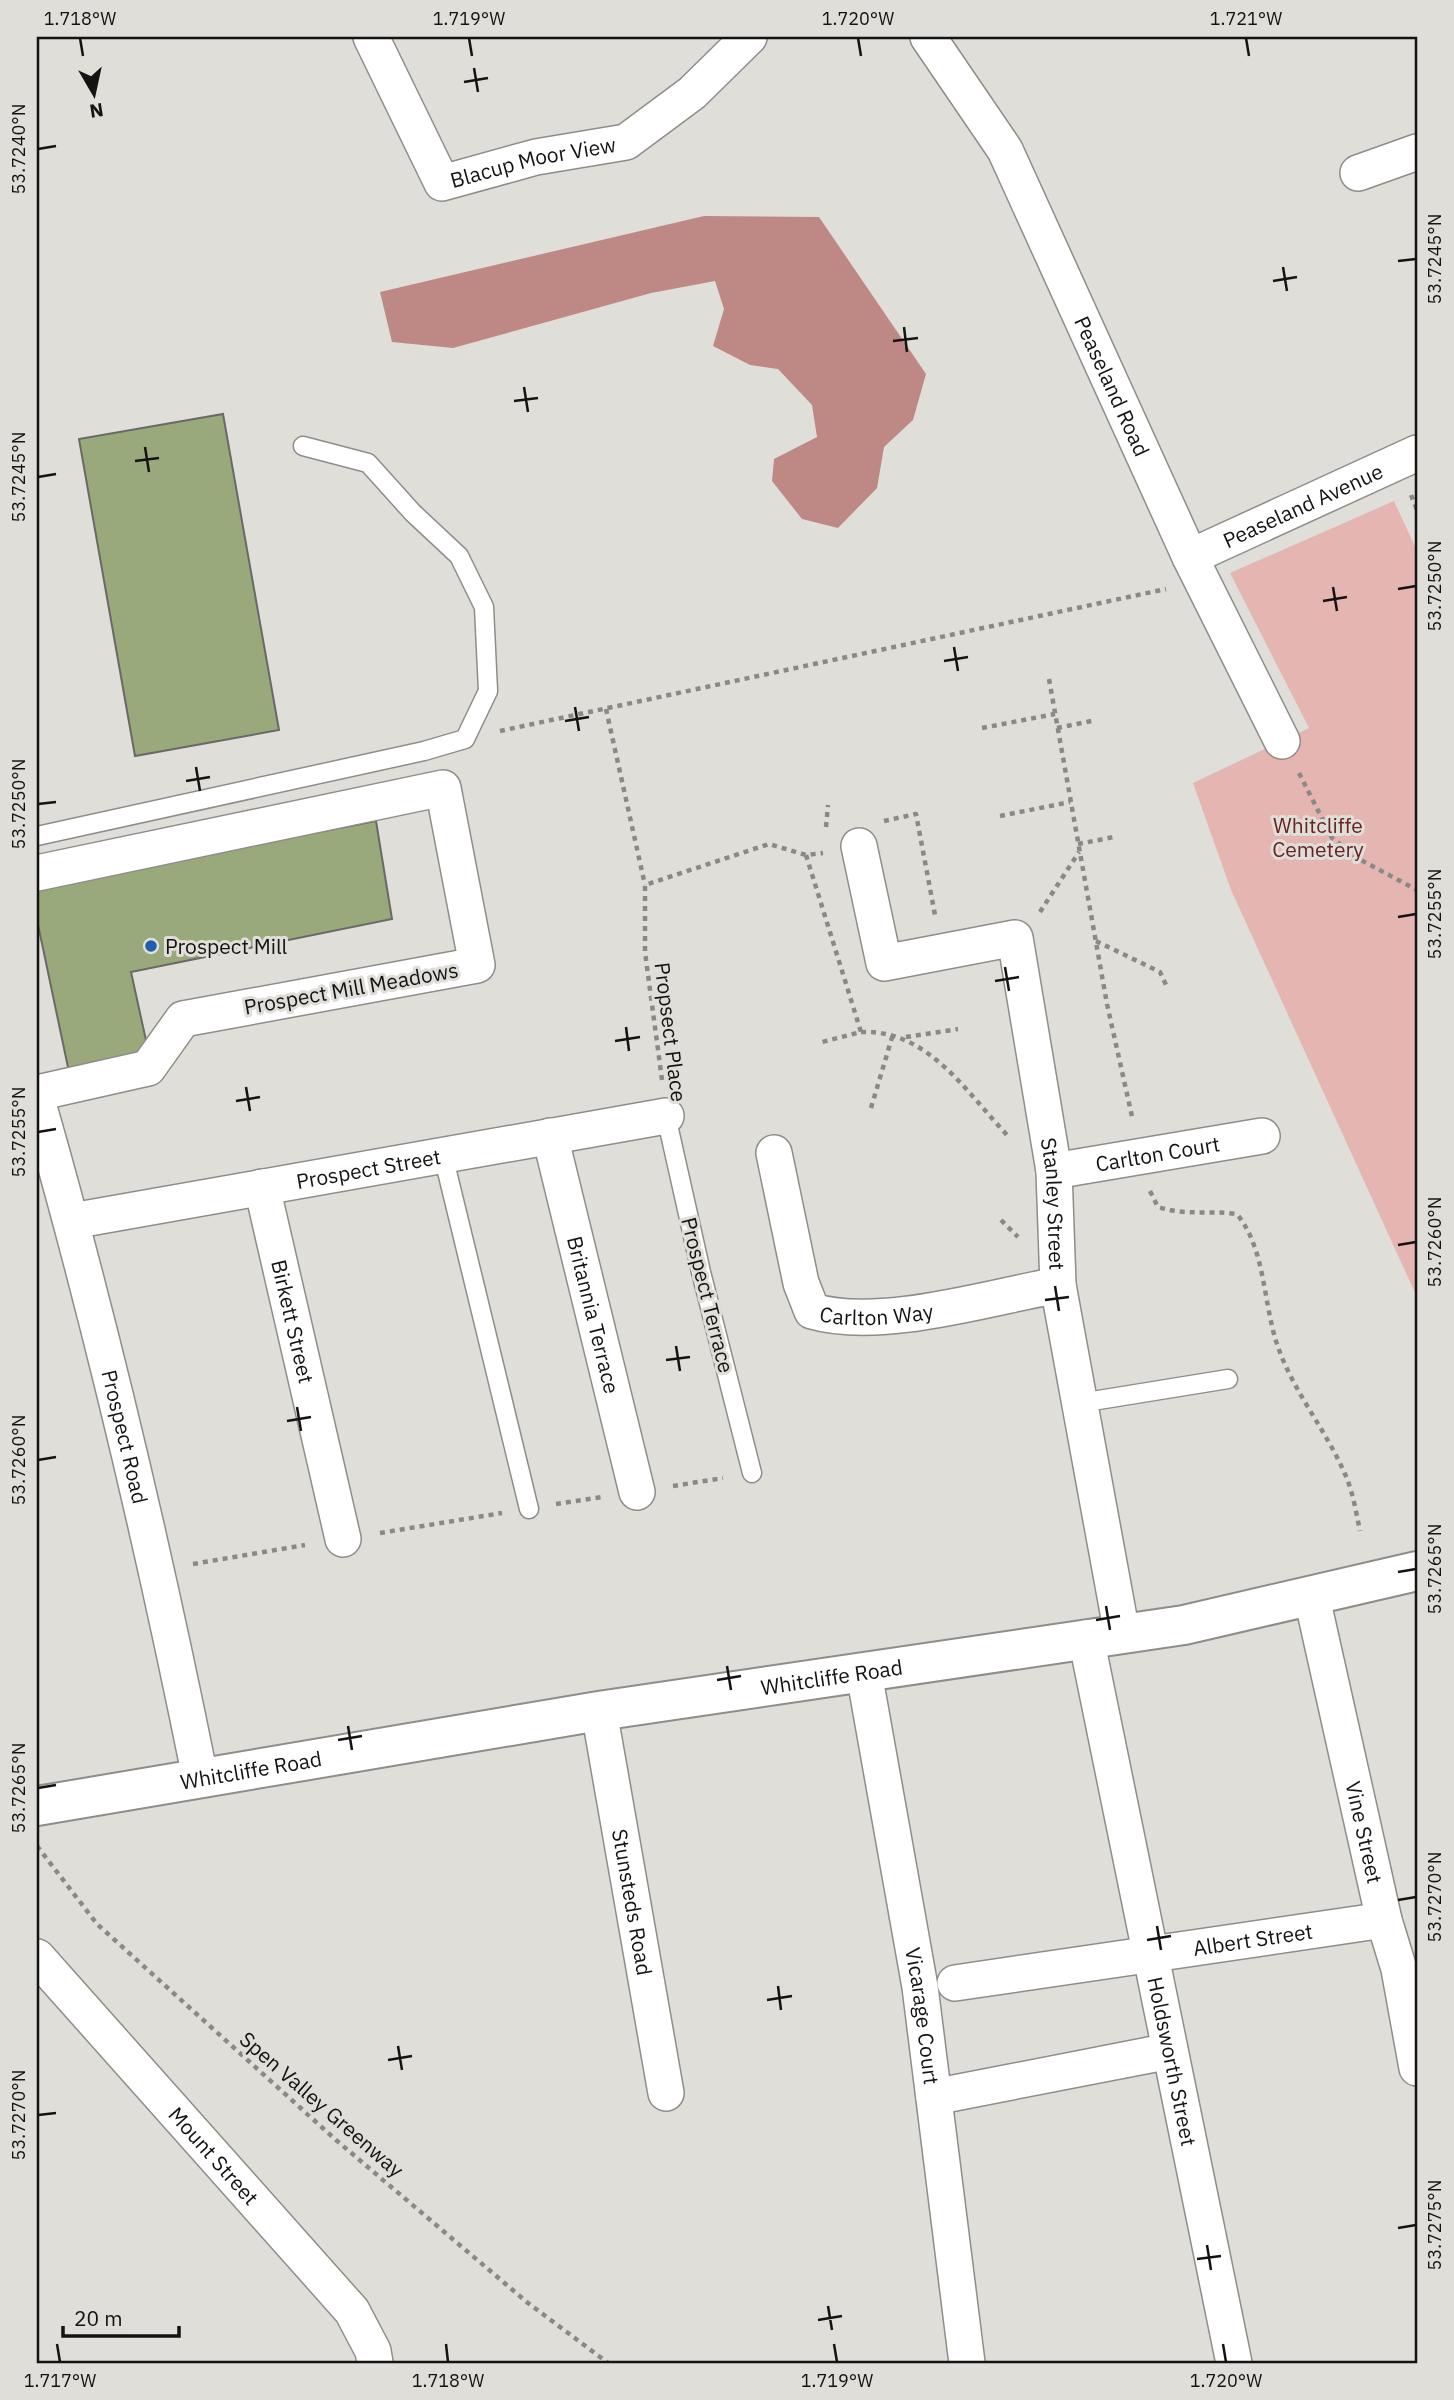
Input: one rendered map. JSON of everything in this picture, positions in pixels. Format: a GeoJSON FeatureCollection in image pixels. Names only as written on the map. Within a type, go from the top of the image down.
{"type":"FeatureCollection","features":[{"type":"Feature","properties":{"kind":"main road","name":"Whitcliffe Road"},"geometry":{"type":"LineString","coordinates":[[37,1806],[599,1711],[1184,1625],[1312,1598],[1417,1571]]}},
{"type":"Feature","properties":{"kind":"street","name":"Blacup Moor View"},"geometry":{"type":"LineString","coordinates":[[371,37],[442,184],[536,157],[626,142],[692,93],[749,37]]}},
{"type":"Feature","properties":{"kind":"street","name":"Peaseland Road"},"geometry":{"type":"LineString","coordinates":[[928,37],[1004,150],[1196,569],[1282,741]]}},
{"type":"Feature","properties":{"kind":"street"},"geometry":{"type":"LineString","coordinates":[[1358,173],[1417,152]]}},
{"type":"Feature","properties":{"kind":"street","name":"Peaseland Avenue"},"geometry":{"type":"LineString","coordinates":[[1196,569],[1417,453]]}},
{"type":"Feature","properties":{"kind":"street","name":"Prospect Mill Meadows"},"geometry":{"type":"LineString","coordinates":[[37,873],[443,788],[477,965],[183,1019],[148,1068],[37,1093]]}},
{"type":"Feature","properties":{"kind":"street"},"geometry":{"type":"LineString","coordinates":[[868,834],[884,963],[942,952]]}},
{"type":"Feature","properties":{"kind":"street","name":"Stanley Street"},"geometry":{"type":"LineString","coordinates":[[942,952],[1015,938],[1054,1171],[1058,1285],[1080,1403],[1104,1636]]}},
{"type":"Feature","properties":{"kind":"street","name":"Prospect Road"},"geometry":{"type":"LineString","coordinates":[[37,1100],[72,1221],[158,1569],[200,1777]]}},
{"type":"Feature","properties":{"kind":"street","name":"Prospect Street"},"geometry":{"type":"LineString","coordinates":[[72,1221],[666,1116]]}},
{"type":"Feature","properties":{"kind":"street","name":"Britannia Terrace"},"geometry":{"type":"LineString","coordinates":[[550,1136],[637,1492]]}},
{"type":"Feature","properties":{"kind":"street","name":"Carlton Court"},"geometry":{"type":"LineString","coordinates":[[1054,1171],[1262,1136]]}},
{"type":"Feature","properties":{"kind":"street","name":"Carlton Way"},"geometry":{"type":"LineString","coordinates":[[774,1153],[801,1283],[812,1311],[830,1316],[876,1319],[1058,1285]]}},
{"type":"Feature","properties":{"kind":"street","name":"Birkett Street"},"geometry":{"type":"LineString","coordinates":[[262,1187],[343,1539]]}},
{"type":"Feature","properties":{"kind":"street","name":"Vine Street"},"geometry":{"type":"LineString","coordinates":[[1312,1598],[1384,1920],[1408,1968],[1417,2068]]}},
{"type":"Feature","properties":{"kind":"street","name":"Holdsworth Street"},"geometry":{"type":"LineString","coordinates":[[1104,1636],[1150,1954],[1234,2363]]}},
{"type":"Feature","properties":{"kind":"street","name":"Vicarage Court"},"geometry":{"type":"LineString","coordinates":[[864,1673],[920,1987],[967,2363]]}},
{"type":"Feature","properties":{"kind":"street","name":"Stunsteds Road"},"geometry":{"type":"LineString","coordinates":[[599,1711],[666,2093]]}},
{"type":"Feature","properties":{"kind":"street","name":"Albert Street"},"geometry":{"type":"LineString","coordinates":[[955,1983],[1384,1920]]}},
{"type":"Feature","properties":{"kind":"street","name":"Mount Street"},"geometry":{"type":"LineString","coordinates":[[37,1957],[352,2311],[373,2351],[375,2363]]}},
{"type":"Feature","properties":{"kind":"street"},"geometry":{"type":"LineString","coordinates":[[934,2097],[1170,2051]]}},
{"type":"Feature","properties":{"kind":"lane"},"geometry":{"type":"LineString","coordinates":[[37,836],[424,751],[465,739],[488,691],[484,607],[459,556],[413,513],[368,463],[303,446]]}},
{"type":"Feature","properties":{"kind":"lane","name":"Prospect Terrace"},"geometry":{"type":"LineString","coordinates":[[666,1116],[701,1272],[752,1473]]}},
{"type":"Feature","properties":{"kind":"lane"},"geometry":{"type":"LineString","coordinates":[[443,1155],[529,1509]]}},
{"type":"Feature","properties":{"kind":"lane"},"geometry":{"type":"LineString","coordinates":[[1080,1403],[1227,1379]]}},
{"type":"Feature","properties":{"kind":"path"},"geometry":{"type":"LineString","coordinates":[[465,739],[606,709],[1196,569]]}},
{"type":"Feature","properties":{"kind":"path","name":"Propsect Place"},"geometry":{"type":"LineString","coordinates":[[606,709],[645,885],[645,952],[666,1116]]}},
{"type":"Feature","properties":{"kind":"path"},"geometry":{"type":"LineString","coordinates":[[982,728],[1055,714]]}},
{"type":"Feature","properties":{"kind":"path"},"geometry":{"type":"LineString","coordinates":[[1057,728],[1096,720]]}},
{"type":"Feature","properties":{"kind":"path"},"geometry":{"type":"LineString","coordinates":[[1282,741],[1332,838],[1359,859],[1417,890]]}},
{"type":"Feature","properties":{"kind":"path"},"geometry":{"type":"LineString","coordinates":[[1000,816],[1070,802]]}},
{"type":"Feature","properties":{"kind":"path"},"geometry":{"type":"LineString","coordinates":[[645,885],[769,844],[806,855],[916,814],[942,952]]}},
{"type":"Feature","properties":{"kind":"path"},"geometry":{"type":"LineString","coordinates":[[1078,844],[1114,837]]}},
{"type":"Feature","properties":{"kind":"path"},"geometry":{"type":"LineString","coordinates":[[1046,906],[1079,851]]}},
{"type":"Feature","properties":{"kind":"path"},"geometry":{"type":"LineString","coordinates":[[806,855],[861,1032]]}},
{"type":"Feature","properties":{"kind":"path"},"geometry":{"type":"LineString","coordinates":[[1096,940],[1160,972],[1167,988]]}},
{"type":"Feature","properties":{"kind":"path"},"geometry":{"type":"LineString","coordinates":[[905,1038],[958,1028]]}},
{"type":"Feature","properties":{"kind":"path"},"geometry":{"type":"LineString","coordinates":[[818,1043],[861,1032],[892,1034],[905,1038],[943,1064],[1011,1138]]}},
{"type":"Feature","properties":{"kind":"path"},"geometry":{"type":"LineString","coordinates":[[870,1108],[892,1034]]}},
{"type":"Feature","properties":{"kind":"path"},"geometry":{"type":"LineString","coordinates":[[1001,1220],[1021,1240]]}},
{"type":"Feature","properties":{"kind":"path"},"geometry":{"type":"LineString","coordinates":[[158,1569],[752,1473]]}},
{"type":"Feature","properties":{"kind":"path","name":"Spen Valley Greenway"},"geometry":{"type":"LineString","coordinates":[[37,1846],[97,1924],[336,2140],[528,2302],[608,2363]]}},
{"type":"Feature","properties":{"kind":"green space","name":"Whitcliffe Cemetery"},"geometry":{"type":"Polygon","coordinates":[[[1394,501],[1417,551],[1417,1297],[1231,890],[1193,783],[1309,728],[1230,573],[1394,501]]]}},
{"type":"Feature","properties":{"kind":"shaded area"},"geometry":{"type":"Polygon","coordinates":[[[704,216],[819,217],[926,374],[913,420],[884,447],[877,488],[838,528],[802,519],[772,481],[774,459],[817,437],[812,405],[778,369],[750,365],[713,346],[724,309],[715,281],[651,293],[453,348],[392,342],[380,292],[704,216]]]}},
{"type":"Feature","properties":{"kind":"building"},"geometry":{"type":"Polygon","coordinates":[[[223,414],[279,730],[135,756],[79,439],[223,414]]]}},
{"type":"Feature","properties":{"kind":"building","name":"Prospect Mill"},"geometry":{"type":"Polygon","coordinates":[[[376,821],[392,919],[131,972],[149,1054],[69,1072],[37,920],[37,886],[376,821]]]}},
{"type":"Feature","properties":{"kind":"place","name":"Prospect Mill"},"geometry":{"type":"Point","coordinates":[151,946]}}]}
